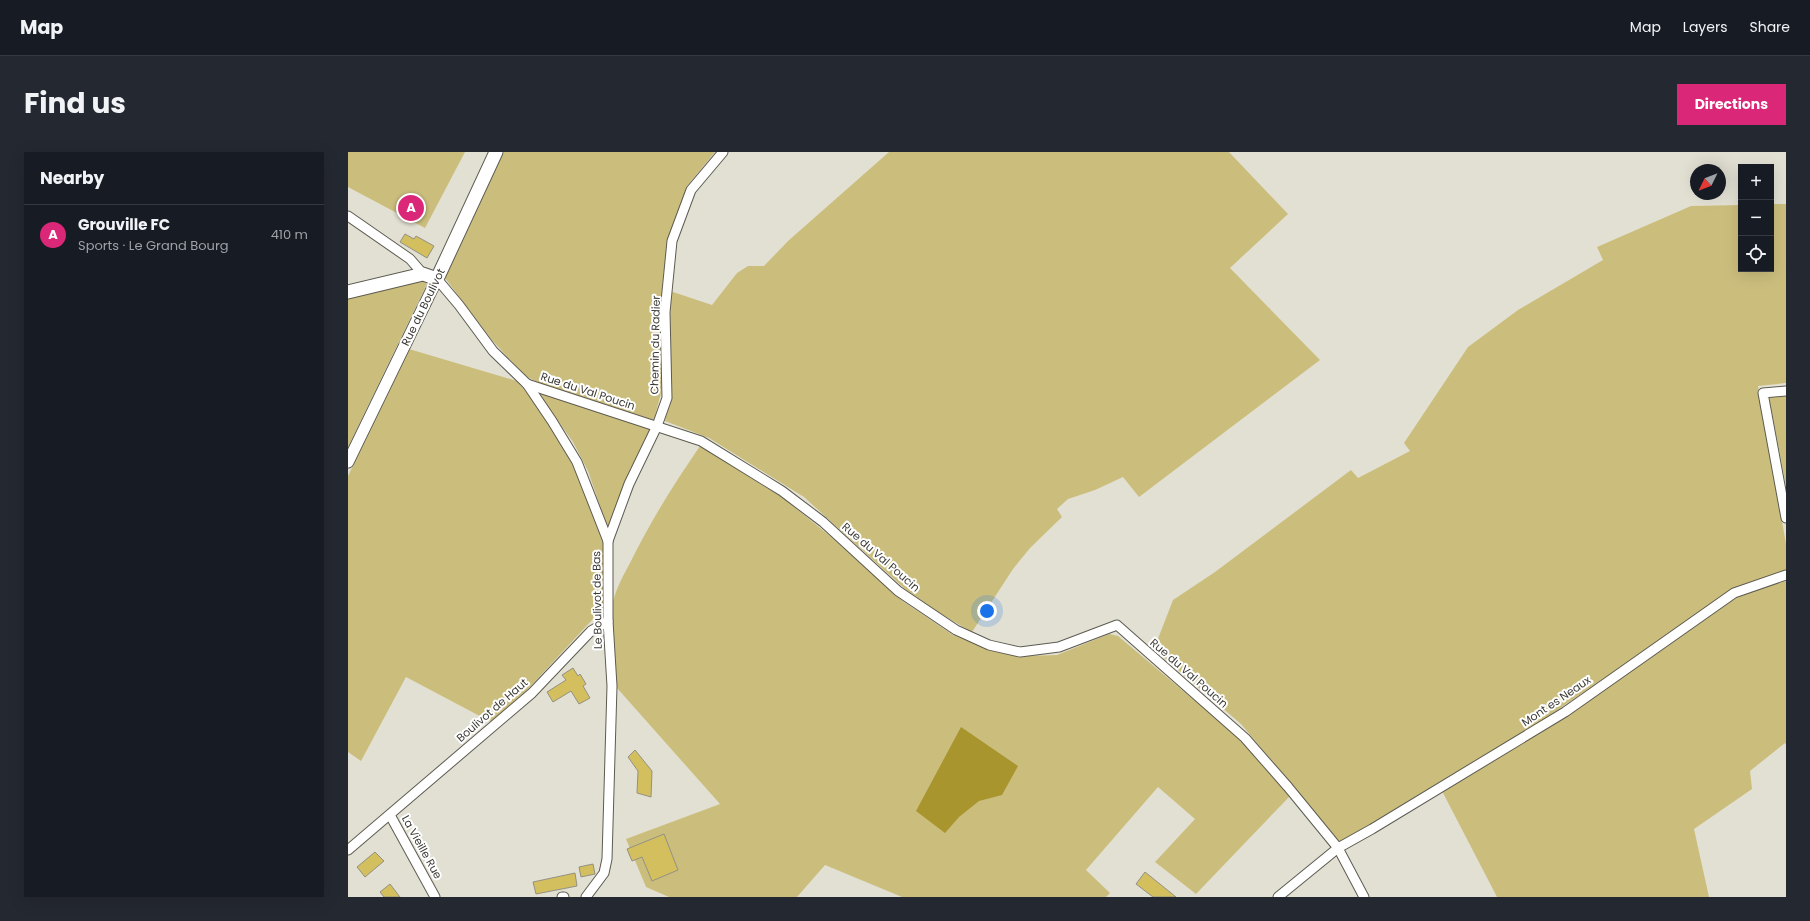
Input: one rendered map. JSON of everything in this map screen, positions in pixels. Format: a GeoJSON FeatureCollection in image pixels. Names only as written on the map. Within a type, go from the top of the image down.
{"type":"FeatureCollection","features":[{"type":"Feature","properties":{"kind":"main road","name":"Rue du Boulivot"},"geometry":{"type":"LineString","coordinates":[[437,279],[496,152]]}},
{"type":"Feature","properties":{"kind":"main road"},"geometry":{"type":"LineString","coordinates":[[348,292],[424,274],[437,279]]}},
{"type":"Feature","properties":{"kind":"street","name":"Chemin du Radier"},"geometry":{"type":"LineString","coordinates":[[608,541],[629,484],[657,426],[667,398],[665,312],[672,241],[691,190],[723,152]]}},
{"type":"Feature","properties":{"kind":"street"},"geometry":{"type":"LineString","coordinates":[[348,216],[410,259],[424,274]]}},
{"type":"Feature","properties":{"kind":"street","name":"Le Boulivot de Bas"},"geometry":{"type":"LineString","coordinates":[[437,279],[459,305],[493,351],[527,384],[556,427],[577,462],[608,541],[608,621],[612,686],[607,859],[604,873],[586,897]]}},
{"type":"Feature","properties":{"kind":"street","name":"Rue du Boulivot"},"geometry":{"type":"LineString","coordinates":[[348,462],[437,279]]}},
{"type":"Feature","properties":{"kind":"street","name":"Rue du Val Poucin"},"geometry":{"type":"LineString","coordinates":[[527,384],[701,441],[782,491],[823,522],[898,591],[956,630],[989,645],[1020,652],[1059,647],[1117,625],[1245,738],[1288,787],[1338,848]]}},
{"type":"Feature","properties":{"kind":"street"},"geometry":{"type":"LineString","coordinates":[[1786,390],[1762,393],[1786,518]]}},
{"type":"Feature","properties":{"kind":"street","name":"Mont es Neaux"},"geometry":{"type":"LineString","coordinates":[[1278,897],[1338,848],[1378,826],[1565,712],[1734,593],[1786,574]]}},
{"type":"Feature","properties":{"kind":"street","name":"Boulivot de Haut"},"geometry":{"type":"LineString","coordinates":[[390,815],[532,692],[591,631],[608,621]]}},
{"type":"Feature","properties":{"kind":"street","name":"La Vieille Rue"},"geometry":{"type":"LineString","coordinates":[[348,850],[390,815],[435,897]]}},
{"type":"Feature","properties":{"kind":"street"},"geometry":{"type":"LineString","coordinates":[[1338,848],[1364,897]]}},
{"type":"Feature","properties":{"kind":"shaded area"},"geometry":{"type":"Polygon","coordinates":[[[348,152],[465,152],[425,228],[348,187],[348,152]]]}},
{"type":"Feature","properties":{"kind":"shaded area"},"geometry":{"type":"Polygon","coordinates":[[[504,152],[715,152],[687,186],[667,245],[662,287],[661,393],[654,420],[544,385],[525,376],[491,339],[445,278],[504,152]]]}},
{"type":"Feature","properties":{"kind":"shaded area"},"geometry":{"type":"Polygon","coordinates":[[[889,152],[1229,152],[1288,214],[1230,268],[1320,360],[1139,497],[1123,477],[1095,490],[1068,499],[1057,509],[1062,517],[1030,548],[1013,569],[972,632],[939,613],[905,589],[804,497],[709,438],[665,421],[671,392],[670,291],[712,305],[737,273],[748,266],[764,266],[788,241],[889,152]]]}},
{"type":"Feature","properties":{"kind":"shaded area"},"geometry":{"type":"Polygon","coordinates":[[[1774,204],[1786,204],[1786,383],[1758,386],[1786,544],[1786,570],[1733,590],[1534,726],[1340,842],[1241,724],[1154,649],[1173,600],[1215,572],[1351,470],[1358,478],[1410,451],[1404,443],[1468,347],[1518,310],[1603,260],[1597,247],[1691,206],[1738,205],[1738,272],[1774,272],[1774,204]]]}},
{"type":"Feature","properties":{"kind":"shaded area"},"geometry":{"type":"Polygon","coordinates":[[[423,281],[427,284],[348,447],[348,297],[423,281]]]}},
{"type":"Feature","properties":{"kind":"shaded area"},"geometry":{"type":"Polygon","coordinates":[[[409,349],[517,381],[530,397],[552,427],[572,459],[596,515],[603,542],[605,606],[528,689],[491,722],[406,677],[361,761],[348,752],[348,476],[409,349]]]}},
{"type":"Feature","properties":{"kind":"shaded area"},"geometry":{"type":"Polygon","coordinates":[[[538,393],[653,428],[609,532],[588,471],[573,442],[538,393]]]}},
{"type":"Feature","properties":{"kind":"shaded area"},"geometry":{"type":"Polygon","coordinates":[[[1786,395],[1786,486],[1769,397],[1786,395]]]}},
{"type":"Feature","properties":{"kind":"shaded area"},"geometry":{"type":"Polygon","coordinates":[[[700,446],[783,498],[830,536],[904,602],[953,635],[991,649],[1023,656],[1057,655],[1109,634],[1118,636],[1226,727],[1252,752],[1290,796],[1196,894],[1155,862],[1195,819],[1158,787],[1086,870],[1110,893],[1106,897],[902,897],[825,865],[797,897],[669,897],[646,887],[626,839],[720,804],[617,688],[612,608],[619,585],[654,518],[700,446]]]}},
{"type":"Feature","properties":{"kind":"shaded area"},"geometry":{"type":"Polygon","coordinates":[[[1786,581],[1786,745],[1785,743],[1750,771],[1752,789],[1694,829],[1709,897],[1497,897],[1442,791],[1736,596],[1786,581]]]}},
{"type":"Feature","properties":{"kind":"shaded area"},"geometry":{"type":"Polygon","coordinates":[[[961,727],[1018,766],[1002,795],[979,801],[959,817],[945,833],[916,811],[961,727]]]}},
{"type":"Feature","properties":{"kind":"building"},"geometry":{"type":"Polygon","coordinates":[[[405,234],[414,239],[416,236],[434,246],[427,258],[400,242],[405,234]]]}},
{"type":"Feature","properties":{"kind":"building"},"geometry":{"type":"Polygon","coordinates":[[[573,668],[578,676],[580,674],[586,684],[583,686],[590,698],[579,704],[571,691],[553,702],[547,692],[566,680],[562,675],[573,668]]]}},
{"type":"Feature","properties":{"kind":"building"},"geometry":{"type":"Polygon","coordinates":[[[635,750],[652,771],[651,797],[637,793],[638,771],[628,757],[635,750]]]}},
{"type":"Feature","properties":{"kind":"building"},"geometry":{"type":"Polygon","coordinates":[[[664,834],[678,870],[652,881],[642,857],[632,861],[627,849],[664,834]]]}},
{"type":"Feature","properties":{"kind":"building"},"geometry":{"type":"Polygon","coordinates":[[[375,852],[384,861],[365,877],[357,867],[375,852]]]}},
{"type":"Feature","properties":{"kind":"building"},"geometry":{"type":"Polygon","coordinates":[[[593,864],[595,874],[581,877],[579,867],[593,864]]]}},
{"type":"Feature","properties":{"kind":"building"},"geometry":{"type":"Polygon","coordinates":[[[1145,872],[1176,897],[1153,897],[1136,884],[1145,872]]]}},
{"type":"Feature","properties":{"kind":"building"},"geometry":{"type":"Polygon","coordinates":[[[575,873],[577,886],[536,894],[533,882],[575,873]]]}},
{"type":"Feature","properties":{"kind":"building"},"geometry":{"type":"Polygon","coordinates":[[[390,884],[400,897],[384,897],[380,892],[390,884]]]}},
{"type":"Feature","properties":{"kind":"place","name":"Grouville FC"},"geometry":{"type":"Point","coordinates":[411,208]}}]}
